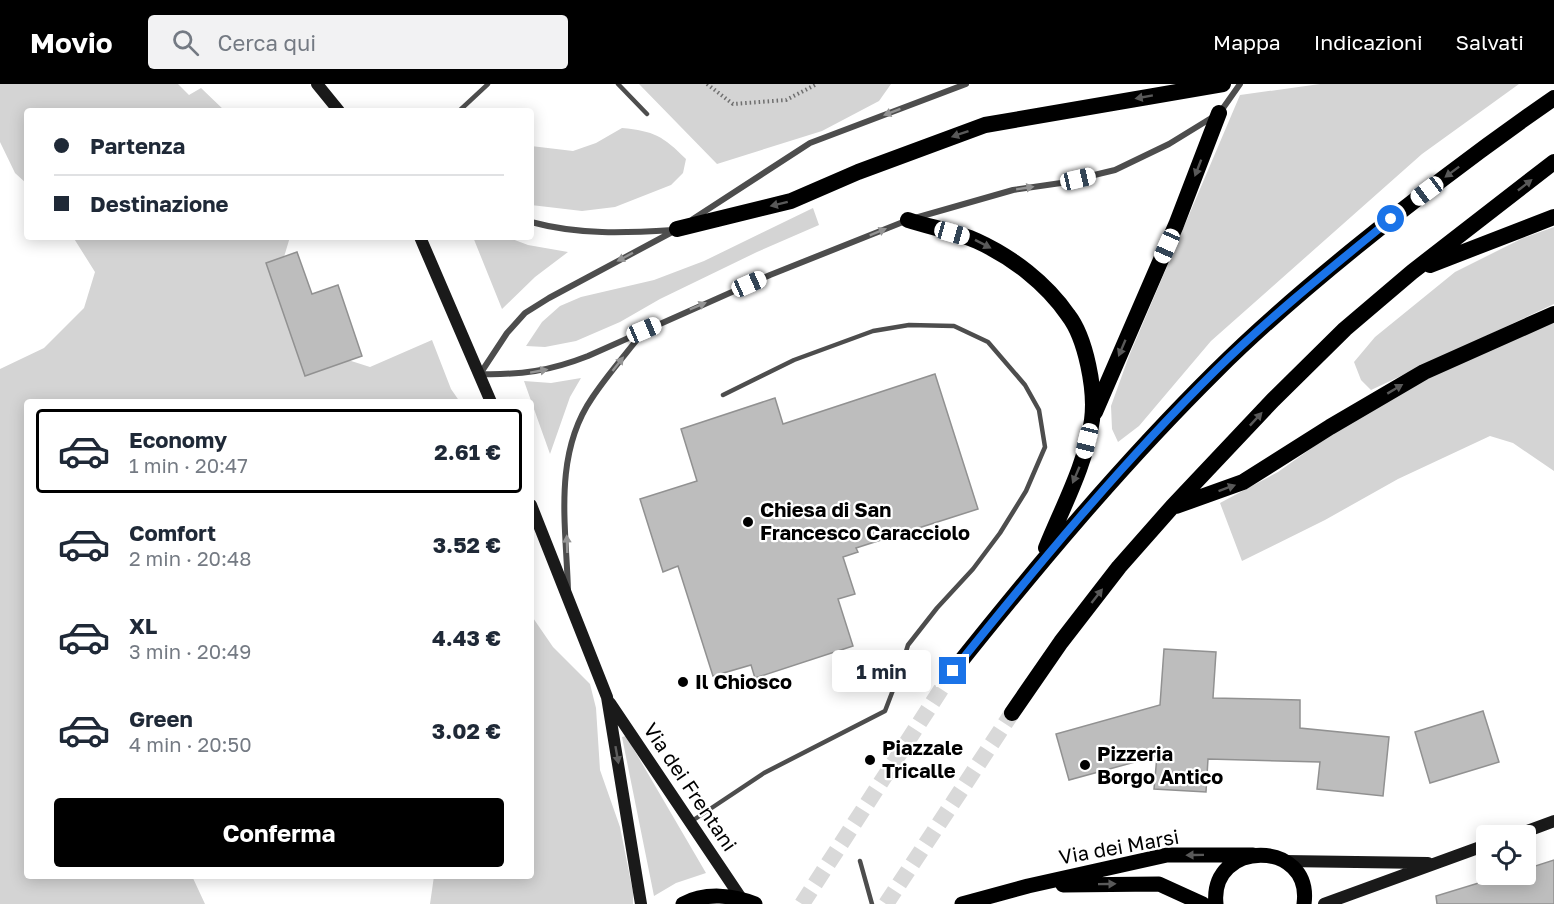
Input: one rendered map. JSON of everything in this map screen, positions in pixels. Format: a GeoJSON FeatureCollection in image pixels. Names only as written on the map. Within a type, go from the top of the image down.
{"type":"FeatureCollection","features":[{"type":"Feature","properties":{"kind":"highway"},"geometry":{"type":"LineString","coordinates":[[677,230],[790,201],[922,147],[985,125],[1223,84]]}},
{"type":"Feature","properties":{"kind":"highway"},"geometry":{"type":"LineString","coordinates":[[953,671],[1040,562],[1135,455],[1233,355],[1308,286],[1391,219],[1554,98]]}},
{"type":"Feature","properties":{"kind":"highway"},"geometry":{"type":"LineString","coordinates":[[1040,562],[1082,463],[1092,418],[1176,225],[1219,113]]}},
{"type":"Feature","properties":{"kind":"highway"},"geometry":{"type":"LineString","coordinates":[[1012,713],[1119,567],[1273,400],[1345,329],[1412,272],[1554,162]]}},
{"type":"Feature","properties":{"kind":"highway"},"geometry":{"type":"LineString","coordinates":[[1412,272],[1554,217]]}},
{"type":"Feature","properties":{"kind":"highway"},"geometry":{"type":"LineString","coordinates":[[908,220],[975,240],[1008,258],[1043,287],[1069,316],[1087,357],[1092,386],[1092,418]]}},
{"type":"Feature","properties":{"kind":"highway"},"geometry":{"type":"LineString","coordinates":[[1172,507],[1243,482],[1330,427],[1424,372],[1554,314]]}},
{"type":"Feature","properties":{"kind":"main road"},"geometry":{"type":"LineString","coordinates":[[317,84],[337,108]]}},
{"type":"Feature","properties":{"kind":"main road"},"geometry":{"type":"LineString","coordinates":[[421,240],[490,399]]}},
{"type":"Feature","properties":{"kind":"main road","name":"Via dei Frentani"},"geometry":{"type":"LineString","coordinates":[[534,513],[606,698],[642,904]]}},
{"type":"Feature","properties":{"kind":"main road","name":"Via dei Frentani"},"geometry":{"type":"LineString","coordinates":[[606,698],[690,823],[748,901]]}},
{"type":"Feature","properties":{"kind":"main road"},"geometry":{"type":"LineString","coordinates":[[1536,828],[1554,821]]}},
{"type":"Feature","properties":{"kind":"main road"},"geometry":{"type":"LineString","coordinates":[[1324,904],[1476,849]]}},
{"type":"Feature","properties":{"kind":"main road","name":"Via dei Marsi"},"geometry":{"type":"LineString","coordinates":[[963,904],[1028,886],[1167,855],[1274,856],[1284,861]]}},
{"type":"Feature","properties":{"kind":"main road"},"geometry":{"type":"LineString","coordinates":[[1216,904],[1220,882],[1228,868],[1239,860],[1253,855]]}},
{"type":"Feature","properties":{"kind":"main road"},"geometry":{"type":"LineString","coordinates":[[1284,861],[1435,863]]}},
{"type":"Feature","properties":{"kind":"main road"},"geometry":{"type":"LineString","coordinates":[[1284,861],[1295,871],[1302,883],[1304,904]]}},
{"type":"Feature","properties":{"kind":"main road","name":"Via dei Marsi"},"geometry":{"type":"LineString","coordinates":[[997,904],[1028,886],[1159,884],[1203,904]]}},
{"type":"Feature","properties":{"kind":"main road"},"geometry":{"type":"LineString","coordinates":[[683,904],[714,896],[748,901]]}},
{"type":"Feature","properties":{"kind":"street"},"geometry":{"type":"LineString","coordinates":[[480,374],[507,333],[525,313],[549,298],[677,230],[810,143],[966,84]]}},
{"type":"Feature","properties":{"kind":"street"},"geometry":{"type":"LineString","coordinates":[[480,374],[518,374],[560,367],[770,275],[908,220],[1013,190],[1060,183],[1114,170],[1169,144],[1219,113],[1240,84]]}},
{"type":"Feature","properties":{"kind":"street"},"geometry":{"type":"LineString","coordinates":[[534,223],[552,228],[614,234],[677,230]]}},
{"type":"Feature","properties":{"kind":"street"},"geometry":{"type":"LineString","coordinates":[[569,603],[564,486],[571,442],[591,398],[644,330]]}},
{"type":"Feature","properties":{"kind":"lane"},"geometry":{"type":"LineString","coordinates":[[462,108],[488,84]]}},
{"type":"Feature","properties":{"kind":"lane"},"geometry":{"type":"LineString","coordinates":[[618,84],[647,114]]}},
{"type":"Feature","properties":{"kind":"lane"},"geometry":{"type":"LineString","coordinates":[[690,823],[764,773],[885,711],[908,645],[937,608],[973,570],[1000,533],[1026,491],[1045,447],[1039,410],[1025,385],[988,342],[954,326],[909,325],[873,331],[794,360],[723,395]]}},
{"type":"Feature","properties":{"kind":"lane"},"geometry":{"type":"LineString","coordinates":[[860,861],[872,904]]}},
{"type":"Feature","properties":{"kind":"path"},"geometry":{"type":"LineString","coordinates":[[707,84],[733,104],[786,99],[817,84]]}},
{"type":"Feature","properties":{"kind":"shaded area"},"geometry":{"type":"Polygon","coordinates":[[[0,84],[178,84],[189,95],[201,88],[222,108],[24,108],[24,181],[15,173],[0,142],[0,84]]]}},
{"type":"Feature","properties":{"kind":"shaded area"},"geometry":{"type":"Polygon","coordinates":[[[639,84],[891,84],[879,101],[822,131],[717,164],[639,84]]]}},
{"type":"Feature","properties":{"kind":"shaded area"},"geometry":{"type":"Polygon","coordinates":[[[1320,84],[1519,84],[1422,154],[1211,341],[1139,426],[1118,442],[1112,429],[1111,406],[1129,356],[1240,95],[1320,84]]]}},
{"type":"Feature","properties":{"kind":"shaded area"},"geometry":{"type":"Polygon","coordinates":[[[622,128],[650,133],[671,145],[686,159],[683,173],[671,185],[615,207],[582,211],[534,205],[534,146],[573,151],[596,143],[622,128]]]}},
{"type":"Feature","properties":{"kind":"shaded area"},"geometry":{"type":"Polygon","coordinates":[[[813,208],[819,225],[660,299],[620,322],[576,341],[545,347],[526,346],[542,322],[560,306],[581,297],[654,280],[704,261],[813,208]]]}},
{"type":"Feature","properties":{"kind":"shaded area"},"geometry":{"type":"Polygon","coordinates":[[[1554,227],[1554,304],[1371,390],[1361,380],[1354,362],[1375,337],[1455,272],[1523,238],[1554,227]]]}},
{"type":"Feature","properties":{"kind":"shaded area"},"geometry":{"type":"Polygon","coordinates":[[[75,240],[289,240],[281,267],[279,300],[307,335],[348,360],[370,367],[432,340],[451,389],[458,399],[24,399],[24,879],[193,879],[205,904],[0,904],[0,369],[44,348],[84,308],[95,272],[75,240]]]}},
{"type":"Feature","properties":{"kind":"shaded area"},"geometry":{"type":"Polygon","coordinates":[[[474,240],[515,240],[528,245],[568,252],[535,277],[502,309],[474,240]]]}},
{"type":"Feature","properties":{"kind":"shaded area"},"geometry":{"type":"Polygon","coordinates":[[[1554,321],[1554,471],[1513,443],[1490,436],[1398,479],[1325,520],[1242,561],[1220,503],[1278,472],[1354,418],[1425,377],[1554,321]]]}},
{"type":"Feature","properties":{"kind":"shaded area"},"geometry":{"type":"Polygon","coordinates":[[[581,378],[570,397],[550,454],[534,409],[534,399],[530,399],[524,381],[551,383],[581,378]]]}},
{"type":"Feature","properties":{"kind":"shaded area"},"geometry":{"type":"Polygon","coordinates":[[[534,619],[553,647],[590,684],[596,708],[600,770],[620,827],[633,892],[633,904],[430,904],[434,879],[534,879],[534,619]]]}},
{"type":"Feature","properties":{"kind":"shaded area"},"geometry":{"type":"Polygon","coordinates":[[[626,736],[706,873],[676,883],[654,896],[622,737],[626,736]]]}},
{"type":"Feature","properties":{"kind":"building"},"geometry":{"type":"Polygon","coordinates":[[[297,252],[312,294],[338,285],[362,356],[305,376],[266,263],[297,252]]]}},
{"type":"Feature","properties":{"kind":"building","name":"Chiesa di San Francesco Caracciolo"},"geometry":{"type":"Polygon","coordinates":[[[935,374],[978,509],[856,548],[858,552],[843,557],[855,594],[838,599],[853,646],[755,678],[751,665],[713,676],[678,566],[663,572],[640,499],[697,481],[681,429],[775,398],[783,424],[935,374]]]}},
{"type":"Feature","properties":{"kind":"building"},"geometry":{"type":"Polygon","coordinates":[[[1164,649],[1216,652],[1213,698],[1300,700],[1300,728],[1389,737],[1383,796],[1317,789],[1320,762],[1208,759],[1206,792],[1154,789],[1157,756],[1069,780],[1056,734],[1160,705],[1164,649]]]}},
{"type":"Feature","properties":{"kind":"building"},"geometry":{"type":"Polygon","coordinates":[[[1483,711],[1499,762],[1430,783],[1415,732],[1483,711]]]}},
{"type":"Feature","properties":{"kind":"building"},"geometry":{"type":"Polygon","coordinates":[[[1554,860],[1554,904],[1437,904],[1436,896],[1476,884],[1536,885],[1536,866],[1554,860]]]}},
{"type":"Feature","properties":{"kind":"tunnel"},"geometry":{"type":"LineString","coordinates":[[802,904],[953,671]]}},
{"type":"Feature","properties":{"kind":"tunnel"},"geometry":{"type":"LineString","coordinates":[[886,904],[1012,713]]}},
{"type":"Feature","properties":{"kind":"place","name":"Chiesa di San Francesco Caracciolo"},"geometry":{"type":"Point","coordinates":[748,522]}},
{"type":"Feature","properties":{"kind":"place","name":"Il Chiosco"},"geometry":{"type":"Point","coordinates":[683,682]}},
{"type":"Feature","properties":{"kind":"place","name":"Piazzale Tricalle"},"geometry":{"type":"Point","coordinates":[870,760]}},
{"type":"Feature","properties":{"kind":"place","name":"Pizzeria Borgo Antico"},"geometry":{"type":"Point","coordinates":[1085,765]}},
{"type":"Feature","properties":{"kind":"route"},"geometry":{"type":"LineString","coordinates":[[953,671],[1040,562],[1127,464],[1216,370],[1299,294],[1391,219]]}}]}
